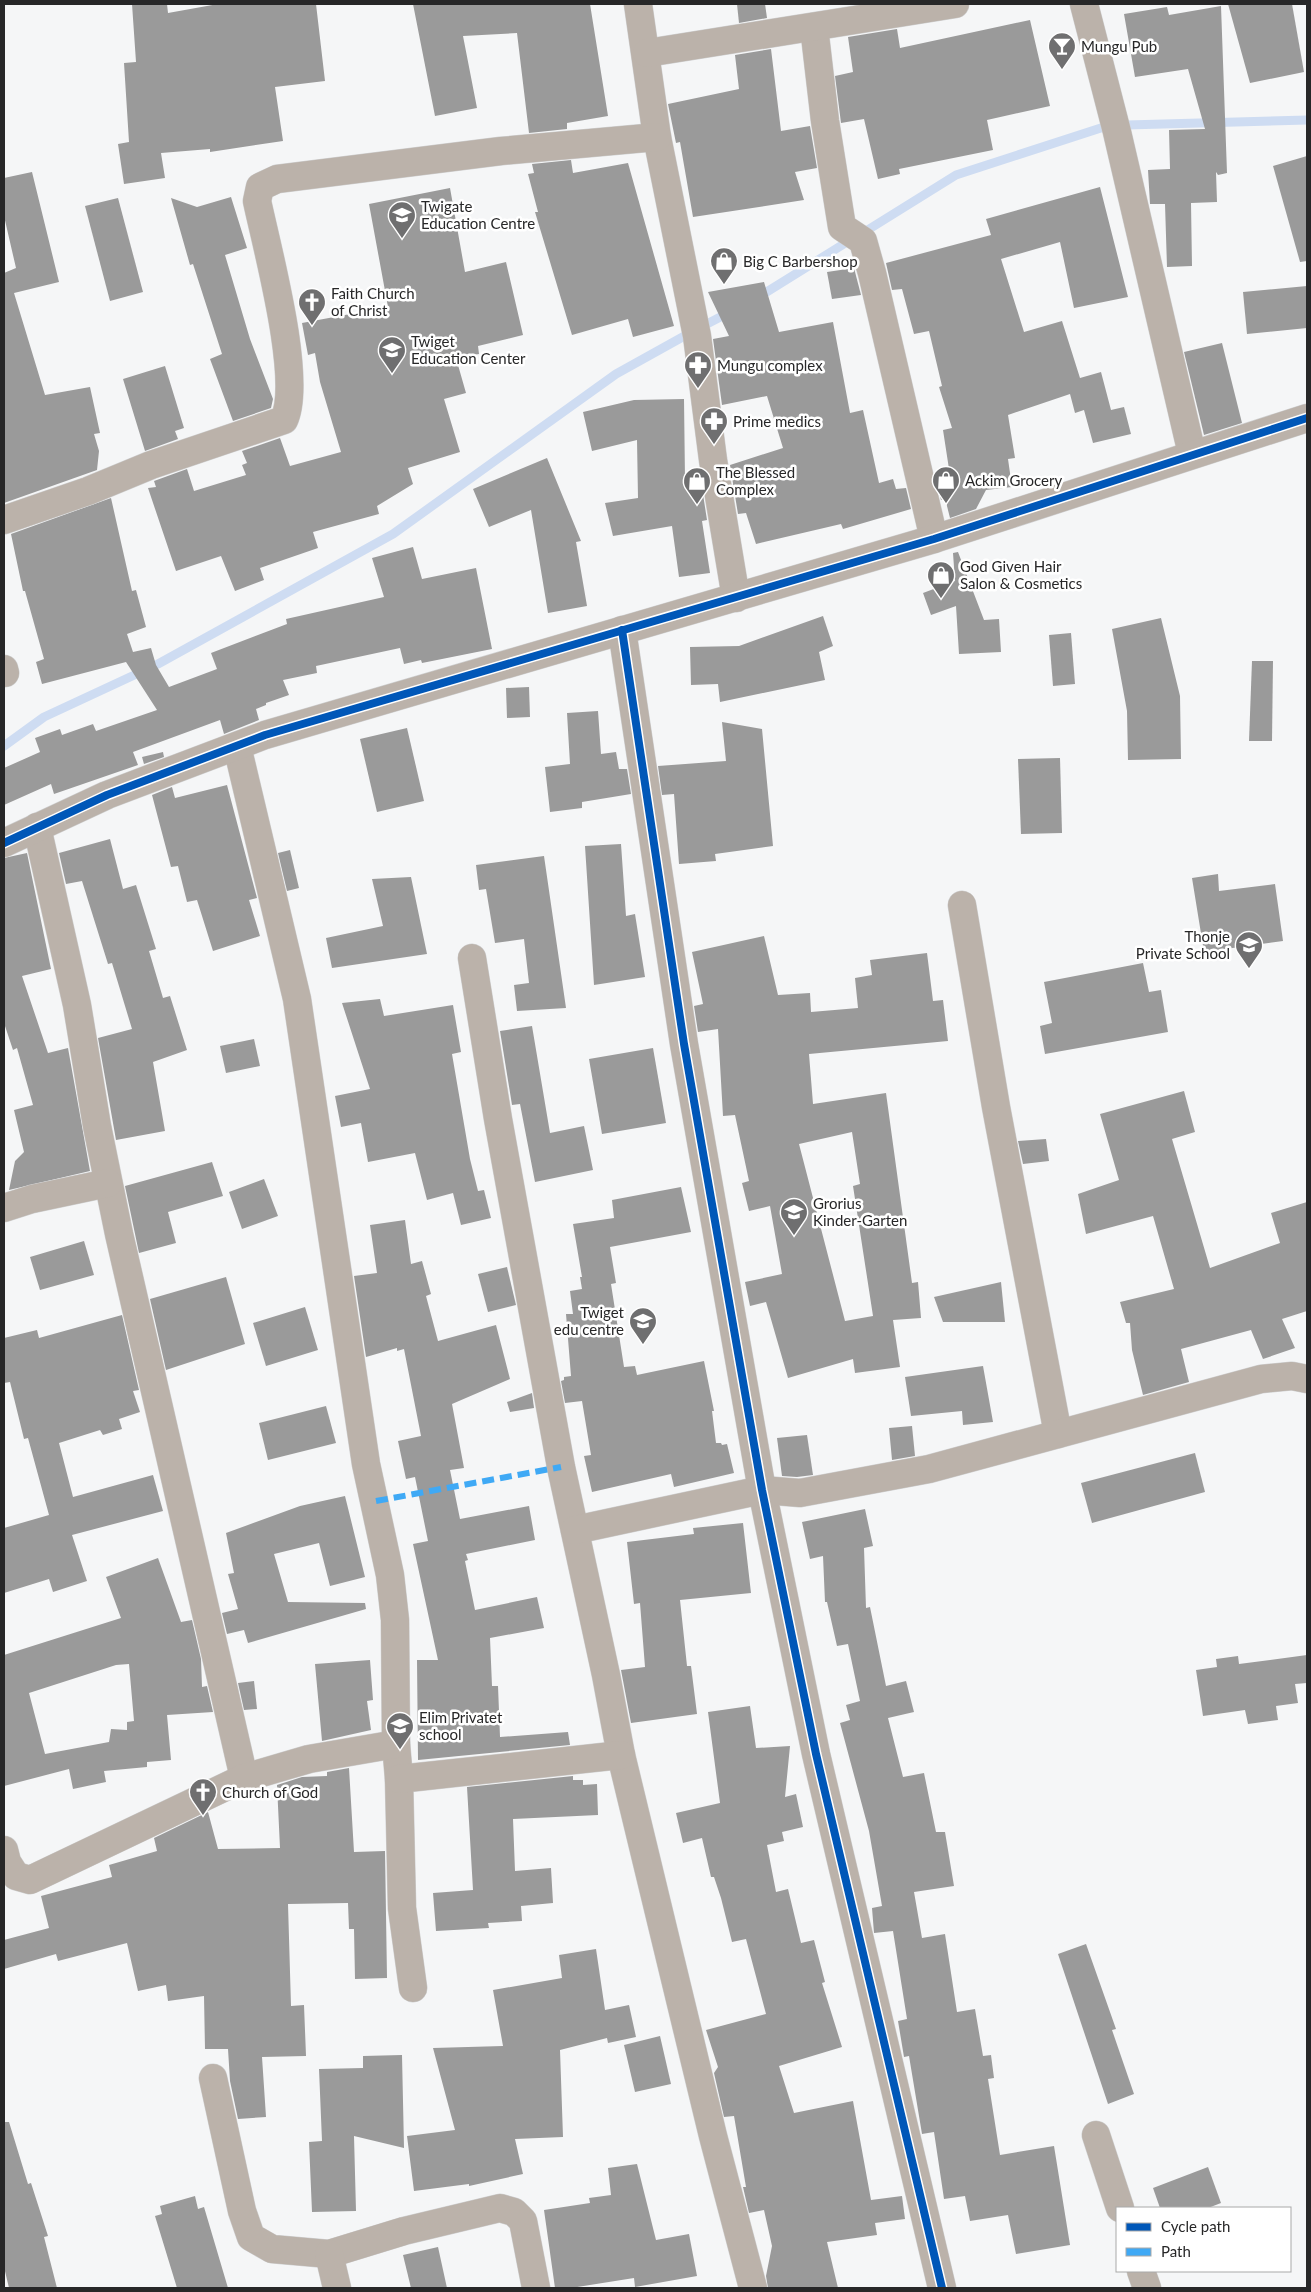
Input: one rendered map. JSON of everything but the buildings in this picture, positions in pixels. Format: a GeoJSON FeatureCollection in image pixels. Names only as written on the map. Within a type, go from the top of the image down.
{"type":"FeatureCollection","features":[{"type":"Feature","properties":{"kind":"street"},"geometry":{"type":"LineString","coordinates":[[638,4],[647,53],[657,137],[697,336],[713,460],[736,598]]}},
{"type":"Feature","properties":{"kind":"street"},"geometry":{"type":"LineString","coordinates":[[647,53],[955,4]]}},
{"type":"Feature","properties":{"kind":"street"},"geometry":{"type":"LineString","coordinates":[[1084,4],[1117,132],[1192,454]]}},
{"type":"Feature","properties":{"kind":"street"},"geometry":{"type":"LineString","coordinates":[[814,27],[824,121],[842,227],[863,241],[934,539]]}},
{"type":"Feature","properties":{"kind":"street"},"geometry":{"type":"LineString","coordinates":[[4,520],[88,491],[151,465],[284,420],[288,413],[290,388],[286,349],[284,330],[257,202],[260,188],[277,179],[501,151],[657,137]]}},
{"type":"Feature","properties":{"kind":"street"},"geometry":{"type":"LineString","coordinates":[[4,843],[107,795],[265,735],[934,539],[1307,418]]}},
{"type":"Feature","properties":{"kind":"street"},"geometry":{"type":"LineString","coordinates":[[622,630],[684,1044],[762,1490],[816,1754],[942,2288]]}},
{"type":"Feature","properties":{"kind":"street"},"geometry":{"type":"LineString","coordinates":[[237,746],[297,999],[366,1464],[390,1575],[395,1620],[396,1744],[399,1779],[402,1908],[413,1988]]}},
{"type":"Feature","properties":{"kind":"street"},"geometry":{"type":"LineString","coordinates":[[37,827],[77,1005],[96,1126],[108,1183],[244,1778]]}},
{"type":"Feature","properties":{"kind":"street"},"geometry":{"type":"LineString","coordinates":[[962,905],[996,1107],[1058,1434]]}},
{"type":"Feature","properties":{"kind":"street"},"geometry":{"type":"LineString","coordinates":[[472,958],[498,1119],[561,1467],[621,1755],[711,2126],[753,2288]]}},
{"type":"Feature","properties":{"kind":"street"},"geometry":{"type":"LineString","coordinates":[[4,1208],[32,1199],[108,1183]]}},
{"type":"Feature","properties":{"kind":"street"},"geometry":{"type":"LineString","coordinates":[[575,1530],[762,1490],[800,1493],[929,1469],[1261,1379],[1292,1376],[1307,1379]]}},
{"type":"Feature","properties":{"kind":"street"},"geometry":{"type":"LineString","coordinates":[[4,1850],[7,1862],[16,1876],[30,1880],[244,1778],[309,1759],[396,1744]]}},
{"type":"Feature","properties":{"kind":"street"},"geometry":{"type":"LineString","coordinates":[[399,1779],[621,1755]]}},
{"type":"Feature","properties":{"kind":"street"},"geometry":{"type":"LineString","coordinates":[[213,2078],[242,2211],[251,2237],[272,2249],[329,2254],[404,2231],[500,2208],[514,2212],[523,2221],[536,2288]]}},
{"type":"Feature","properties":{"kind":"street"},"geometry":{"type":"LineString","coordinates":[[1096,2135],[1120,2207]]}},
{"type":"Feature","properties":{"kind":"street"},"geometry":{"type":"LineString","coordinates":[[329,2254],[337,2288]]}},
{"type":"Feature","properties":{"kind":"street"},"geometry":{"type":"LineString","coordinates":[[1141,2272],[1147,2288]]}},
{"type":"Feature","properties":{"kind":"waterway"},"geometry":{"type":"LineString","coordinates":[[1127,125],[1307,120]]}},
{"type":"Feature","properties":{"kind":"waterway"},"geometry":{"type":"LineString","coordinates":[[866,231],[956,175],[1107,126]]}},
{"type":"Feature","properties":{"kind":"waterway"},"geometry":{"type":"LineString","coordinates":[[757,298],[847,242]]}},
{"type":"Feature","properties":{"kind":"waterway"},"geometry":{"type":"LineString","coordinates":[[702,322],[703,326],[730,312]]}},
{"type":"Feature","properties":{"kind":"waterway"},"geometry":{"type":"LineString","coordinates":[[4,746],[44,717],[158,664],[393,534],[616,374],[688,334]]}},
{"type":"Feature","properties":{"kind":"marked path"},"geometry":{"type":"LineString","coordinates":[[376,1501],[561,1467]]}},
{"type":"Feature","properties":{"kind":"cycle path"},"geometry":{"type":"LineString","coordinates":[[4,843],[107,795],[265,735],[934,539],[1307,418]]}},
{"type":"Feature","properties":{"kind":"cycle path"},"geometry":{"type":"LineString","coordinates":[[622,630],[684,1044],[762,1490],[816,1754],[942,2288]]}},
{"type":"Feature","properties":{"kind":"place","name":"Mungu Pub"},"geometry":{"type":"Point","coordinates":[1062,70]}},
{"type":"Feature","properties":{"kind":"place","name":"Twigate Education Centre"},"geometry":{"type":"Point","coordinates":[402,239]}},
{"type":"Feature","properties":{"kind":"place","name":"Big C Barbershop"},"geometry":{"type":"Point","coordinates":[724,285]}},
{"type":"Feature","properties":{"kind":"place","name":"Faith Church of Christ"},"geometry":{"type":"Point","coordinates":[312,326]}},
{"type":"Feature","properties":{"kind":"place","name":"Twiget Education Center"},"geometry":{"type":"Point","coordinates":[392,374]}},
{"type":"Feature","properties":{"kind":"place","name":"Mungu complex"},"geometry":{"type":"Point","coordinates":[698,389]}},
{"type":"Feature","properties":{"kind":"place","name":"Prime medics"},"geometry":{"type":"Point","coordinates":[714,445]}},
{"type":"Feature","properties":{"kind":"place","name":"Ackim Grocery"},"geometry":{"type":"Point","coordinates":[946,504]}},
{"type":"Feature","properties":{"kind":"place","name":"The Blessed Complex"},"geometry":{"type":"Point","coordinates":[697,505]}},
{"type":"Feature","properties":{"kind":"place","name":"God Given Hair Salon & Cosmetics"},"geometry":{"type":"Point","coordinates":[941,599]}},
{"type":"Feature","properties":{"kind":"place","name":"Thonje Private School"},"geometry":{"type":"Point","coordinates":[1249,969]}},
{"type":"Feature","properties":{"kind":"place","name":"Grorius Kinder-Garten"},"geometry":{"type":"Point","coordinates":[794,1236]}},
{"type":"Feature","properties":{"kind":"place","name":"Twiget edu centre"},"geometry":{"type":"Point","coordinates":[643,1345]}},
{"type":"Feature","properties":{"kind":"place","name":"Elim Privatet school"},"geometry":{"type":"Point","coordinates":[400,1750]}},
{"type":"Feature","properties":{"kind":"place","name":"Church of God"},"geometry":{"type":"Point","coordinates":[203,1816]}}]}
